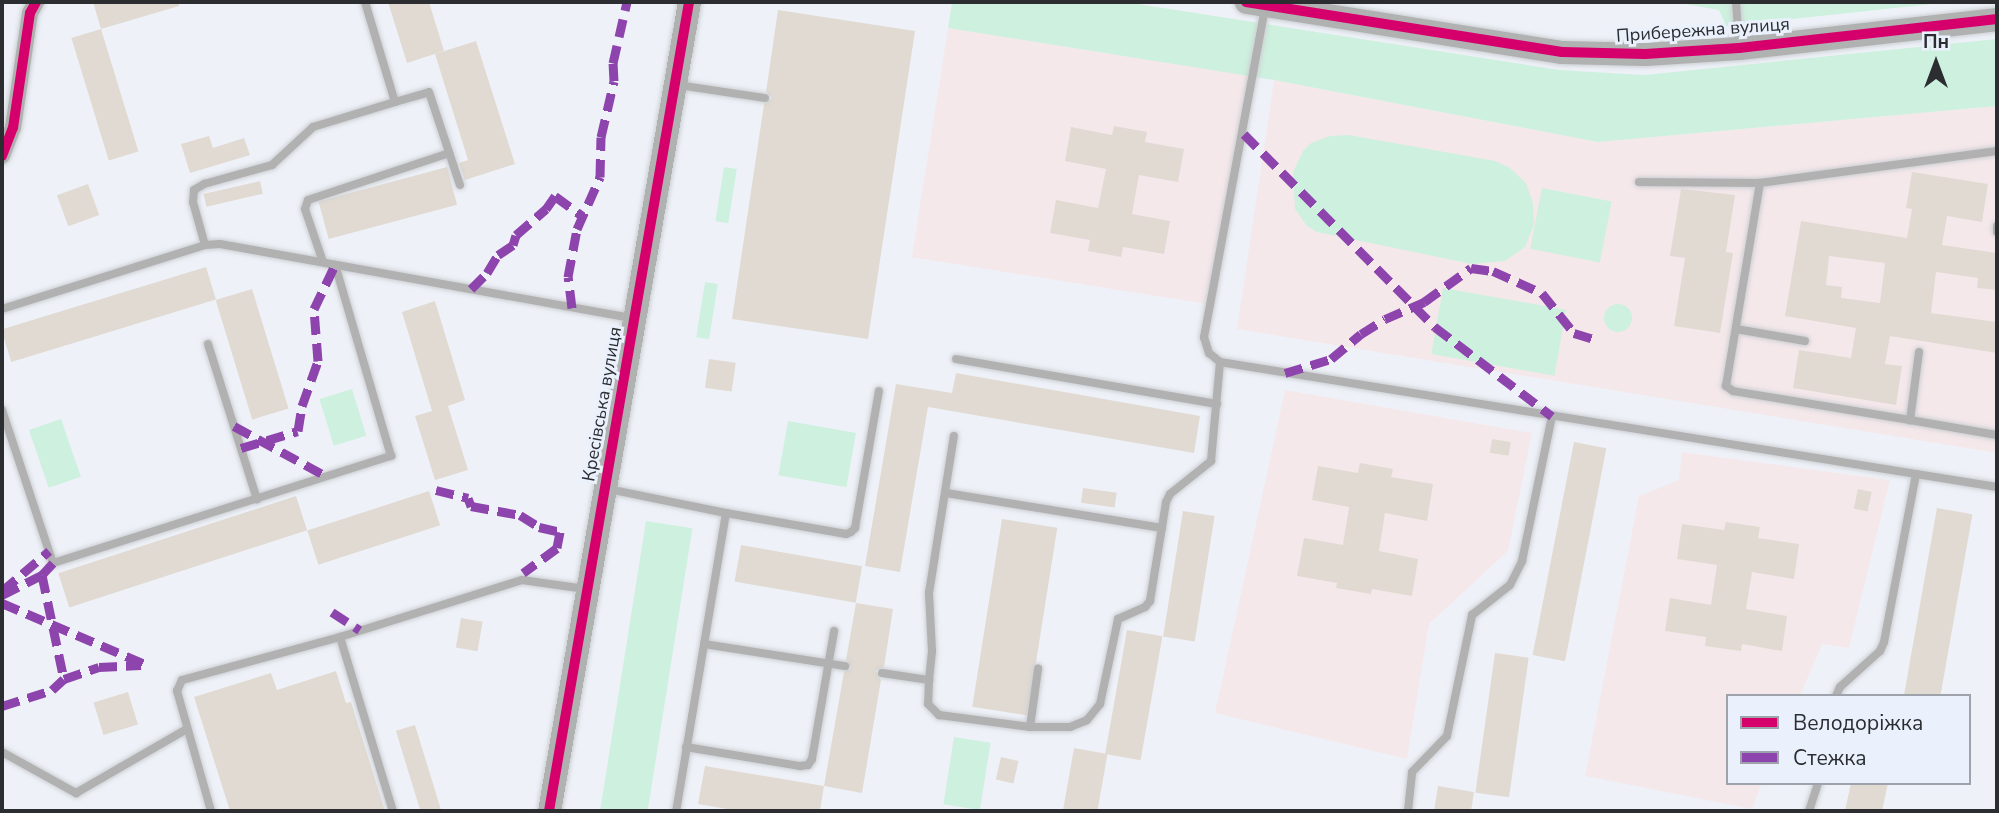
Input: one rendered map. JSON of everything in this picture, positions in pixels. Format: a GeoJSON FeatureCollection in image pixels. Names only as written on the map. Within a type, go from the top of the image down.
{"type":"FeatureCollection","features":[{"type":"Feature","properties":{"kind":"street"},"geometry":{"type":"LineString","coordinates":[[2,156],[13,128],[30,13],[36,2]]}},
{"type":"Feature","properties":{"kind":"street","name":"Кресівська вулиця"},"geometry":{"type":"LineString","coordinates":[[549,811],[690,2]]}},
{"type":"Feature","properties":{"kind":"street","name":"Прибережна вулиця"},"geometry":{"type":"LineString","coordinates":[[1256,3],[1562,52],[1645,54],[1739,48],[1997,19]]}},
{"type":"Feature","properties":{"kind":"lane"},"geometry":{"type":"LineString","coordinates":[[365,2],[395,102]]}},
{"type":"Feature","properties":{"kind":"lane"},"geometry":{"type":"LineString","coordinates":[[1737,2],[1739,48]]}},
{"type":"Feature","properties":{"kind":"lane"},"geometry":{"type":"LineString","coordinates":[[1256,3],[1204,337],[1209,353],[1220,362],[1997,487]]}},
{"type":"Feature","properties":{"kind":"lane"},"geometry":{"type":"LineString","coordinates":[[675,85],[765,97]]}},
{"type":"Feature","properties":{"kind":"lane"},"geometry":{"type":"LineString","coordinates":[[205,244],[193,202],[194,190],[204,184],[272,166],[313,127],[429,92],[460,185]]}},
{"type":"Feature","properties":{"kind":"lane"},"geometry":{"type":"LineString","coordinates":[[1639,182],[1760,183],[1997,151]]}},
{"type":"Feature","properties":{"kind":"lane"},"geometry":{"type":"LineString","coordinates":[[323,262],[305,209],[308,200],[449,153]]}},
{"type":"Feature","properties":{"kind":"lane"},"geometry":{"type":"LineString","coordinates":[[1760,183],[1726,386],[1733,391],[1997,435]]}},
{"type":"Feature","properties":{"kind":"lane"},"geometry":{"type":"LineString","coordinates":[[1997,226],[1997,232]]}},
{"type":"Feature","properties":{"kind":"lane"},"geometry":{"type":"LineString","coordinates":[[2,309],[205,244],[237,245],[634,319]]}},
{"type":"Feature","properties":{"kind":"lane"},"geometry":{"type":"LineString","coordinates":[[2,410],[53,564],[391,456],[335,265]]}},
{"type":"Feature","properties":{"kind":"lane"},"geometry":{"type":"LineString","coordinates":[[1736,328],[1805,341]]}},
{"type":"Feature","properties":{"kind":"lane"},"geometry":{"type":"LineString","coordinates":[[208,344],[257,499]]}},
{"type":"Feature","properties":{"kind":"lane"},"geometry":{"type":"LineString","coordinates":[[1910,421],[1919,352]]}},
{"type":"Feature","properties":{"kind":"lane"},"geometry":{"type":"LineString","coordinates":[[956,359],[1217,404]]}},
{"type":"Feature","properties":{"kind":"lane"},"geometry":{"type":"LineString","coordinates":[[954,436],[929,593],[932,651],[928,704],[939,715],[1030,727],[1070,727],[1087,720],[1100,704],[1118,620],[1145,607],[1150,601],[1170,494],[1211,461],[1220,362]]}},
{"type":"Feature","properties":{"kind":"lane"},"geometry":{"type":"LineString","coordinates":[[605,489],[846,534],[855,527],[879,391]]}},
{"type":"Feature","properties":{"kind":"lane"},"geometry":{"type":"LineString","coordinates":[[1408,811],[1412,772],[1447,736],[1472,615],[1510,585],[1522,561],[1552,416]]}},
{"type":"Feature","properties":{"kind":"lane"},"geometry":{"type":"LineString","coordinates":[[1837,694],[1840,687],[1880,651],[1884,642],[1916,474]]}},
{"type":"Feature","properties":{"kind":"lane"},"geometry":{"type":"LineString","coordinates":[[946,493],[1162,528]]}},
{"type":"Feature","properties":{"kind":"lane"},"geometry":{"type":"LineString","coordinates":[[676,811],[726,513]]}},
{"type":"Feature","properties":{"kind":"lane"},"geometry":{"type":"LineString","coordinates":[[211,811],[177,691],[182,680],[340,637],[522,580],[588,589]]}},
{"type":"Feature","properties":{"kind":"lane"},"geometry":{"type":"LineString","coordinates":[[686,747],[800,766],[808,765],[812,760],[834,631]]}},
{"type":"Feature","properties":{"kind":"lane"},"geometry":{"type":"LineString","coordinates":[[340,637],[393,811]]}},
{"type":"Feature","properties":{"kind":"lane"},"geometry":{"type":"LineString","coordinates":[[704,644],[845,666]]}},
{"type":"Feature","properties":{"kind":"lane"},"geometry":{"type":"LineString","coordinates":[[1030,727],[1038,669]]}},
{"type":"Feature","properties":{"kind":"lane"},"geometry":{"type":"LineString","coordinates":[[883,673],[929,680]]}},
{"type":"Feature","properties":{"kind":"lane"},"geometry":{"type":"LineString","coordinates":[[2,752],[76,793],[187,729]]}},
{"type":"Feature","properties":{"kind":"lane"},"geometry":{"type":"LineString","coordinates":[[1809,811],[1817,785]]}},
{"type":"Feature","properties":{"kind":"shaded area"},"geometry":{"type":"Polygon","coordinates":[[[948,28],[1251,76],[1215,305],[912,257],[948,28]]]}},
{"type":"Feature","properties":{"kind":"shaded area"},"geometry":{"type":"Polygon","coordinates":[[[1274,80],[1598,142],[1997,106],[1997,453],[1237,329],[1274,80]]]}},
{"type":"Feature","properties":{"kind":"shaded area"},"geometry":{"type":"Polygon","coordinates":[[[1285,390],[1532,433],[1508,551],[1429,624],[1407,759],[1215,713],[1285,390]]]}},
{"type":"Feature","properties":{"kind":"shaded area"},"geometry":{"type":"Polygon","coordinates":[[[1682,452],[1890,480],[1849,648],[1822,644],[1801,694],[1726,694],[1726,785],[1761,785],[1752,809],[1585,776],[1639,496],[1679,480],[1682,452]]]}},
{"type":"Feature","properties":{"kind":"green space"},"geometry":{"type":"Polygon","coordinates":[[[952,2],[1125,2],[1559,70],[1644,75],[1997,39],[1997,106],[1598,142],[1274,80],[948,28],[952,2]]]}},
{"type":"Feature","properties":{"kind":"green space"},"geometry":{"type":"Polygon","coordinates":[[[1674,2],[1951,2],[1726,26],[1719,10],[1674,2]]]}},
{"type":"Feature","properties":{"kind":"green space"},"geometry":{"type":"Polygon","coordinates":[[[1349,135],[1495,161],[1510,168],[1526,183],[1533,203],[1534,225],[1525,247],[1505,261],[1472,264],[1317,232],[1307,226],[1295,209],[1293,172],[1303,151],[1311,143],[1330,136],[1349,135]]]}},
{"type":"Feature","properties":{"kind":"green space"},"geometry":{"type":"Polygon","coordinates":[[[724,167],[737,169],[728,223],[715,221],[724,167]]]}},
{"type":"Feature","properties":{"kind":"green space"},"geometry":{"type":"Polygon","coordinates":[[[1542,188],[1612,202],[1600,262],[1530,249],[1542,188]]]}},
{"type":"Feature","properties":{"kind":"green space"},"geometry":{"type":"Polygon","coordinates":[[[705,282],[718,284],[709,339],[696,337],[705,282]]]}},
{"type":"Feature","properties":{"kind":"green space"},"geometry":{"type":"Polygon","coordinates":[[[1443,288],[1566,310],[1554,376],[1431,354],[1443,288]]]}},
{"type":"Feature","properties":{"kind":"green space"},"geometry":{"type":"Polygon","coordinates":[[[1618,304],[1628,308],[1632,318],[1628,328],[1618,332],[1608,328],[1604,318],[1608,308],[1618,304]]]}},
{"type":"Feature","properties":{"kind":"green space"},"geometry":{"type":"Polygon","coordinates":[[[352,389],[366,436],[334,446],[319,399],[352,389]]]}},
{"type":"Feature","properties":{"kind":"green space"},"geometry":{"type":"Polygon","coordinates":[[[61,419],[81,477],[49,488],[29,430],[61,419]]]}},
{"type":"Feature","properties":{"kind":"green space"},"geometry":{"type":"Polygon","coordinates":[[[788,421],[856,433],[846,487],[778,475],[788,421]]]}},
{"type":"Feature","properties":{"kind":"green space"},"geometry":{"type":"Polygon","coordinates":[[[646,521],[692,528],[648,811],[600,811],[646,521]]]}},
{"type":"Feature","properties":{"kind":"green space"},"geometry":{"type":"Polygon","coordinates":[[[954,737],[991,743],[980,810],[943,804],[954,737]]]}},
{"type":"Feature","properties":{"kind":"building"},"geometry":{"type":"Polygon","coordinates":[[[93,2],[179,2],[179,6],[101,29],[93,2]]]}},
{"type":"Feature","properties":{"kind":"building"},"geometry":{"type":"Polygon","coordinates":[[[388,2],[429,2],[444,51],[407,63],[388,2]]]}},
{"type":"Feature","properties":{"kind":"building"},"geometry":{"type":"Polygon","coordinates":[[[778,10],[915,31],[868,339],[732,319],[764,104],[772,98],[766,92],[778,10]]]}},
{"type":"Feature","properties":{"kind":"building"},"geometry":{"type":"Polygon","coordinates":[[[101,29],[138,151],[109,160],[71,38],[101,29]]]}},
{"type":"Feature","properties":{"kind":"building"},"geometry":{"type":"Polygon","coordinates":[[[476,41],[515,164],[465,180],[459,163],[468,160],[435,54],[476,41]]]}},
{"type":"Feature","properties":{"kind":"building"},"geometry":{"type":"Polygon","coordinates":[[[1114,126],[1147,132],[1145,142],[1184,149],[1178,182],[1139,175],[1132,214],[1170,221],[1164,254],[1123,247],[1121,257],[1088,251],[1090,240],[1050,233],[1056,200],[1098,208],[1106,169],[1065,161],[1071,127],[1112,135],[1114,126]]]}},
{"type":"Feature","properties":{"kind":"building"},"geometry":{"type":"Polygon","coordinates":[[[209,136],[213,148],[244,138],[250,155],[190,173],[181,144],[209,136]]]}},
{"type":"Feature","properties":{"kind":"building"},"geometry":{"type":"Polygon","coordinates":[[[447,167],[457,205],[329,239],[319,201],[447,167]]]}},
{"type":"Feature","properties":{"kind":"building"},"geometry":{"type":"Polygon","coordinates":[[[1912,172],[1988,184],[1982,222],[1947,216],[1942,245],[1997,253],[1997,290],[1977,288],[1978,278],[1936,272],[1931,313],[1997,322],[1997,353],[1890,336],[1885,364],[1902,366],[1896,405],[1793,388],[1799,350],[1851,358],[1856,328],[1785,316],[1801,221],[1907,238],[1912,209],[1906,208],[1912,172]],[[1829,256],[1826,285],[1842,287],[1841,298],[1880,303],[1885,263],[1829,256]]]}},
{"type":"Feature","properties":{"kind":"building"},"geometry":{"type":"Polygon","coordinates":[[[260,181],[263,194],[206,207],[203,194],[260,181]]]}},
{"type":"Feature","properties":{"kind":"building"},"geometry":{"type":"Polygon","coordinates":[[[88,184],[99,215],[68,226],[57,195],[88,184]]]}},
{"type":"Feature","properties":{"kind":"building"},"geometry":{"type":"Polygon","coordinates":[[[1681,189],[1735,195],[1726,252],[1733,253],[1720,333],[1674,326],[1685,258],[1670,256],[1681,189]]]}},
{"type":"Feature","properties":{"kind":"building"},"geometry":{"type":"Polygon","coordinates":[[[206,267],[216,300],[11,362],[2,329],[206,267]]]}},
{"type":"Feature","properties":{"kind":"building"},"geometry":{"type":"Polygon","coordinates":[[[252,289],[289,409],[252,420],[216,300],[252,289]]]}},
{"type":"Feature","properties":{"kind":"building"},"geometry":{"type":"Polygon","coordinates":[[[435,301],[465,400],[448,406],[468,470],[435,480],[415,416],[432,411],[402,312],[435,301]]]}},
{"type":"Feature","properties":{"kind":"building"},"geometry":{"type":"Polygon","coordinates":[[[709,359],[736,363],[732,391],[705,388],[709,359]]]}},
{"type":"Feature","properties":{"kind":"building"},"geometry":{"type":"Polygon","coordinates":[[[956,373],[1200,416],[1194,453],[928,407],[900,572],[865,566],[896,384],[952,393],[956,373]]]}},
{"type":"Feature","properties":{"kind":"building"},"geometry":{"type":"Polygon","coordinates":[[[1492,439],[1511,442],[1509,456],[1490,453],[1492,439]]]}},
{"type":"Feature","properties":{"kind":"building"},"geometry":{"type":"Polygon","coordinates":[[[1574,442],[1606,448],[1565,661],[1533,655],[1574,442]]]}},
{"type":"Feature","properties":{"kind":"building"},"geometry":{"type":"Polygon","coordinates":[[[1360,463],[1393,469],[1391,477],[1433,484],[1427,521],[1385,513],[1379,551],[1418,559],[1412,596],[1372,589],[1371,594],[1336,588],[1337,583],[1297,576],[1304,538],[1343,545],[1349,507],[1312,500],[1318,466],[1358,473],[1360,463]]]}},
{"type":"Feature","properties":{"kind":"building"},"geometry":{"type":"Polygon","coordinates":[[[1083,488],[1117,493],[1115,508],[1081,503],[1083,488]]]}},
{"type":"Feature","properties":{"kind":"building"},"geometry":{"type":"Polygon","coordinates":[[[1858,489],[1872,492],[1868,511],[1854,509],[1858,489]]]}},
{"type":"Feature","properties":{"kind":"building"},"geometry":{"type":"Polygon","coordinates":[[[429,491],[440,525],[318,565],[307,531],[429,491]]]}},
{"type":"Feature","properties":{"kind":"building"},"geometry":{"type":"Polygon","coordinates":[[[296,496],[307,530],[69,607],[58,573],[296,496]]]}},
{"type":"Feature","properties":{"kind":"building"},"geometry":{"type":"Polygon","coordinates":[[[1937,508],[1972,514],[1941,694],[1904,694],[1937,508]]]}},
{"type":"Feature","properties":{"kind":"building"},"geometry":{"type":"Polygon","coordinates":[[[1183,511],[1215,516],[1195,641],[1163,636],[1183,511]]]}},
{"type":"Feature","properties":{"kind":"building"},"geometry":{"type":"Polygon","coordinates":[[[1002,519],[1057,528],[1028,715],[972,707],[1002,519]]]}},
{"type":"Feature","properties":{"kind":"building"},"geometry":{"type":"Polygon","coordinates":[[[1726,522],[1760,527],[1758,538],[1799,544],[1794,579],[1752,572],[1746,609],[1787,616],[1782,651],[1742,644],[1741,651],[1705,646],[1706,637],[1665,631],[1670,598],[1711,605],[1717,565],[1677,559],[1682,524],[1724,530],[1726,522]]]}},
{"type":"Feature","properties":{"kind":"building"},"geometry":{"type":"Polygon","coordinates":[[[741,545],[862,566],[856,603],[735,581],[741,545]]]}},
{"type":"Feature","properties":{"kind":"building"},"geometry":{"type":"Polygon","coordinates":[[[856,603],[893,609],[884,667],[876,671],[881,680],[862,793],[824,786],[844,672],[851,668],[846,660],[856,603]]]}},
{"type":"Feature","properties":{"kind":"building"},"geometry":{"type":"Polygon","coordinates":[[[461,618],[483,622],[477,651],[456,648],[461,618]]]}},
{"type":"Feature","properties":{"kind":"building"},"geometry":{"type":"Polygon","coordinates":[[[1127,630],[1162,636],[1141,760],[1105,754],[1127,630]]]}},
{"type":"Feature","properties":{"kind":"building"},"geometry":{"type":"Polygon","coordinates":[[[1495,653],[1529,658],[1509,797],[1475,793],[1495,653]]]}},
{"type":"Feature","properties":{"kind":"building"},"geometry":{"type":"Polygon","coordinates":[[[336,671],[346,703],[351,702],[385,811],[230,811],[194,697],[271,673],[277,690],[336,671]]]}},
{"type":"Feature","properties":{"kind":"building"},"geometry":{"type":"Polygon","coordinates":[[[128,692],[138,725],[104,735],[94,703],[128,692]]]}},
{"type":"Feature","properties":{"kind":"building"},"geometry":{"type":"Polygon","coordinates":[[[415,725],[441,811],[420,811],[396,731],[415,725]]]}},
{"type":"Feature","properties":{"kind":"building"},"geometry":{"type":"Polygon","coordinates":[[[1074,748],[1107,754],[1097,811],[1063,811],[1074,748]]]}},
{"type":"Feature","properties":{"kind":"building"},"geometry":{"type":"Polygon","coordinates":[[[1001,757],[1019,761],[1013,783],[996,779],[1001,757]]]}},
{"type":"Feature","properties":{"kind":"building"},"geometry":{"type":"Polygon","coordinates":[[[705,766],[824,786],[820,811],[739,811],[698,804],[705,766]]]}},
{"type":"Feature","properties":{"kind":"building"},"geometry":{"type":"Polygon","coordinates":[[[1851,785],[1888,785],[1882,811],[1845,811],[1851,785]]]}},
{"type":"Feature","properties":{"kind":"building"},"geometry":{"type":"Polygon","coordinates":[[[1438,786],[1474,792],[1471,811],[1434,811],[1438,786]]]}},
{"type":"Feature","properties":{"kind":"marked path"},"geometry":{"type":"LineString","coordinates":[[572,308],[568,277],[577,229],[600,177],[601,137],[614,81],[613,63],[627,2]]}},
{"type":"Feature","properties":{"kind":"marked path"},"geometry":{"type":"LineString","coordinates":[[1244,134],[1435,327],[1552,416]]}},
{"type":"Feature","properties":{"kind":"marked path"},"geometry":{"type":"LineString","coordinates":[[471,289],[487,273],[498,255],[513,245],[516,235],[546,209],[555,196],[583,216]]}},
{"type":"Feature","properties":{"kind":"marked path"},"geometry":{"type":"LineString","coordinates":[[241,448],[298,431],[302,406],[318,361],[314,309],[335,265]]}},
{"type":"Feature","properties":{"kind":"marked path"},"geometry":{"type":"LineString","coordinates":[[1285,373],[1331,359],[1361,334],[1385,319],[1424,302],[1471,268],[1493,271],[1542,293],[1574,333],[1597,340]]}},
{"type":"Feature","properties":{"kind":"marked path"},"geometry":{"type":"LineString","coordinates":[[234,426],[326,476]]}},
{"type":"Feature","properties":{"kind":"marked path"},"geometry":{"type":"LineString","coordinates":[[436,490],[468,498],[471,506],[520,515],[539,527],[560,532],[557,548],[523,573]]}},
{"type":"Feature","properties":{"kind":"marked path"},"geometry":{"type":"LineString","coordinates":[[2,591],[49,551]]}},
{"type":"Feature","properties":{"kind":"marked path"},"geometry":{"type":"LineString","coordinates":[[53,563],[42,575],[64,679]]}},
{"type":"Feature","properties":{"kind":"marked path"},"geometry":{"type":"LineString","coordinates":[[2,595],[42,575]]}},
{"type":"Feature","properties":{"kind":"marked path"},"geometry":{"type":"LineString","coordinates":[[2,603],[145,664]]}},
{"type":"Feature","properties":{"kind":"marked path"},"geometry":{"type":"LineString","coordinates":[[332,612],[360,630]]}},
{"type":"Feature","properties":{"kind":"marked path"},"geometry":{"type":"LineString","coordinates":[[2,706],[52,690],[64,679],[99,667],[141,665]]}},
{"type":"Feature","properties":{"kind":"cycle path"},"geometry":{"type":"LineString","coordinates":[[2,156],[13,128],[30,13],[36,2]]}},
{"type":"Feature","properties":{"kind":"cycle path"},"geometry":{"type":"LineString","coordinates":[[549,811],[689,2]]}},
{"type":"Feature","properties":{"kind":"cycle path"},"geometry":{"type":"LineString","coordinates":[[1246,2],[1562,52],[1645,54],[1739,48],[1997,19]]}}]}
